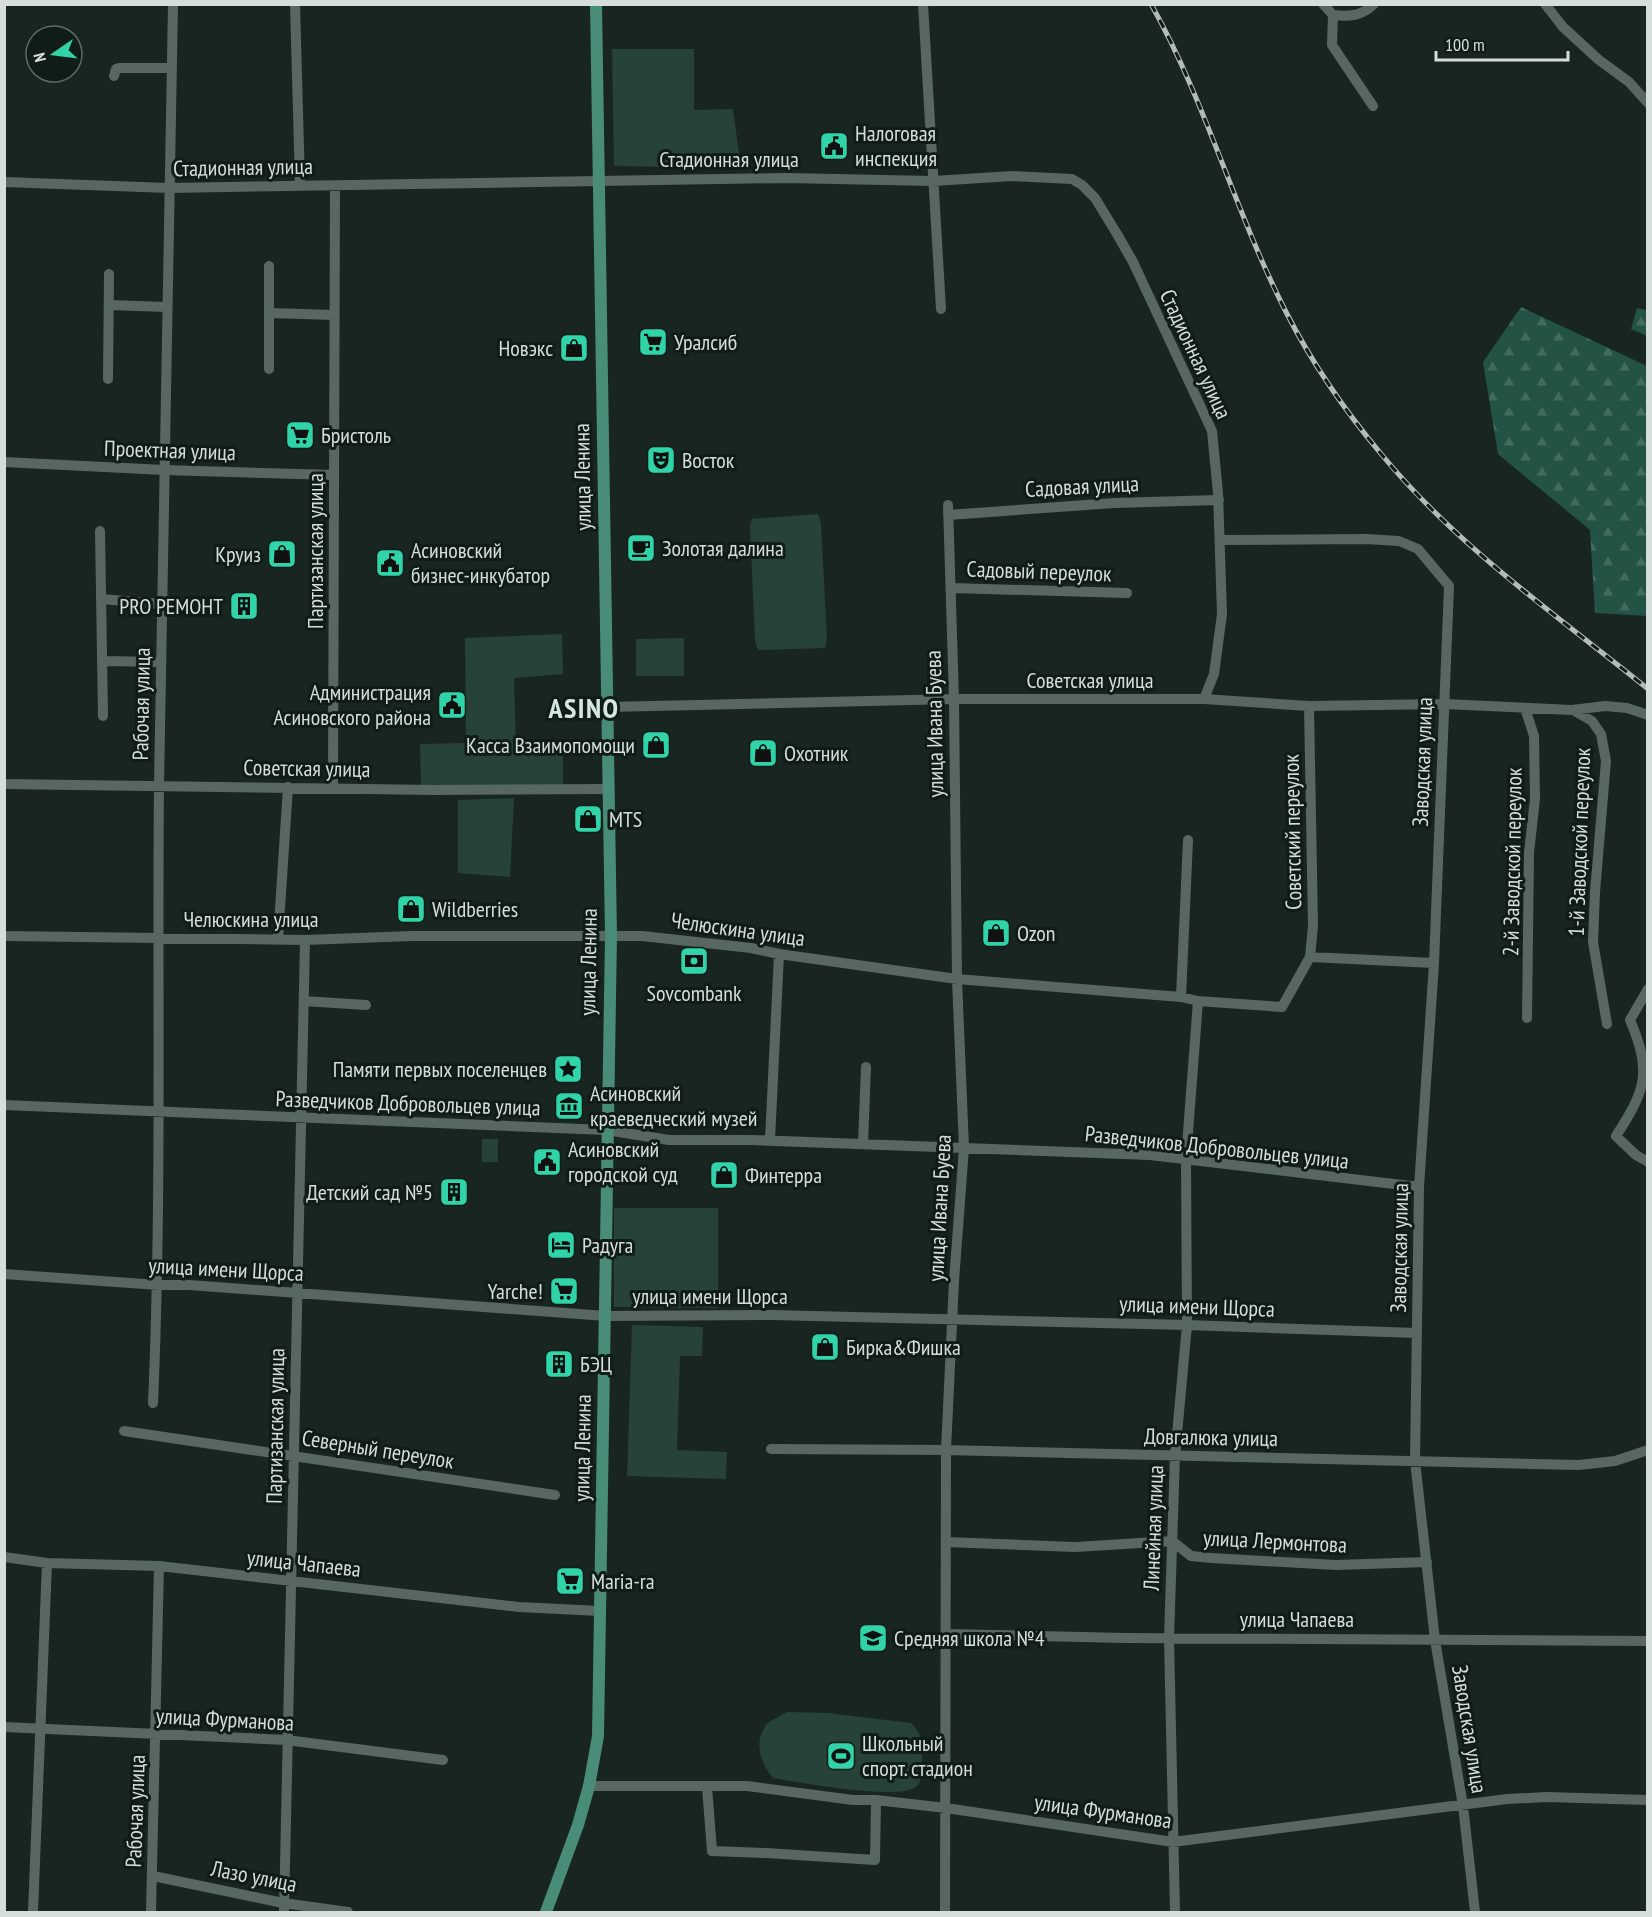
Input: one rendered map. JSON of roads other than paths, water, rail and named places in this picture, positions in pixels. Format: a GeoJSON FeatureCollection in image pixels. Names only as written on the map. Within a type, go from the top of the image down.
{"type":"FeatureCollection","features":[{"type":"Feature","properties":{"kind":"main road","name":"улица Ленина"},"geometry":{"type":"LineString","coordinates":[[546,1912],[578,1825],[589,1786],[598,1736],[606,1316],[606,1130],[611,936],[596,4]]}},
{"type":"Feature","properties":{"kind":"street","name":"Рабочая улица"},"geometry":{"type":"LineString","coordinates":[[153,1403],[158,1285],[159,785],[173,4]]}},
{"type":"Feature","properties":{"kind":"street"},"geometry":{"type":"LineString","coordinates":[[296,4],[300,184]]}},
{"type":"Feature","properties":{"kind":"street"},"geometry":{"type":"LineString","coordinates":[[923,4],[941,309]]}},
{"type":"Feature","properties":{"kind":"street"},"geometry":{"type":"LineString","coordinates":[[1323,4],[1333,15],[1348,17],[1368,10],[1374,4]]}},
{"type":"Feature","properties":{"kind":"street"},"geometry":{"type":"LineString","coordinates":[[1545,4],[1563,27],[1599,60],[1629,81],[1647,103]]}},
{"type":"Feature","properties":{"kind":"street"},"geometry":{"type":"LineString","coordinates":[[1333,15],[1332,45],[1373,106]]}},
{"type":"Feature","properties":{"kind":"street"},"geometry":{"type":"LineString","coordinates":[[114,76],[116,69],[119,68],[171,68]]}},
{"type":"Feature","properties":{"kind":"street","name":"Стадионная улица"},"geometry":{"type":"LineString","coordinates":[[4,182],[169,188],[300,184],[335,186],[786,178],[933,181],[1013,176],[1072,179],[1095,198],[1133,262],[1212,431],[1219,500],[1222,614],[1214,674],[1204,699]]}},
{"type":"Feature","properties":{"kind":"street","name":"Партизанская улица"},"geometry":{"type":"LineString","coordinates":[[333,788],[335,186]]}},
{"type":"Feature","properties":{"kind":"street"},"geometry":{"type":"LineString","coordinates":[[269,266],[269,369]]}},
{"type":"Feature","properties":{"kind":"street"},"geometry":{"type":"LineString","coordinates":[[108,379],[110,274]]}},
{"type":"Feature","properties":{"kind":"street"},"geometry":{"type":"LineString","coordinates":[[109,305],[166,307]]}},
{"type":"Feature","properties":{"kind":"street"},"geometry":{"type":"LineString","coordinates":[[270,313],[334,315]]}},
{"type":"Feature","properties":{"kind":"street","name":"Проектная улица"},"geometry":{"type":"LineString","coordinates":[[4,462],[334,475]]}},
{"type":"Feature","properties":{"kind":"street","name":"Садовая улица"},"geometry":{"type":"LineString","coordinates":[[948,510],[1219,500]]}},
{"type":"Feature","properties":{"kind":"street","name":"улица Ивана Буева"},"geometry":{"type":"LineString","coordinates":[[945,1912],[946,1450],[954,1281],[964,1148],[957,979],[954,699],[948,510]]}},
{"type":"Feature","properties":{"kind":"street"},"geometry":{"type":"LineString","coordinates":[[100,531],[103,716]]}},
{"type":"Feature","properties":{"kind":"street","name":"Заводская улица"},"geometry":{"type":"LineString","coordinates":[[1220,540],[1366,539],[1398,541],[1418,549],[1449,586],[1434,963],[1419,1187],[1415,1461],[1435,1640],[1463,1806],[1475,1912]]}},
{"type":"Feature","properties":{"kind":"street","name":"Садовый переулок"},"geometry":{"type":"LineString","coordinates":[[951,588],[1127,593]]}},
{"type":"Feature","properties":{"kind":"street"},"geometry":{"type":"LineString","coordinates":[[101,600],[162,604]]}},
{"type":"Feature","properties":{"kind":"street"},"geometry":{"type":"LineString","coordinates":[[102,661],[161,662]]}},
{"type":"Feature","properties":{"kind":"street","name":"Советская улица"},"geometry":{"type":"LineString","coordinates":[[607,707],[954,699],[1204,699],[1309,706],[1444,704],[1572,710],[1605,706],[1628,708],[1647,716]]}},
{"type":"Feature","properties":{"kind":"street","name":"Советский переулок"},"geometry":{"type":"LineString","coordinates":[[1309,706],[1313,926],[1310,957]]}},
{"type":"Feature","properties":{"kind":"street","name":"2-й Заводской переулок"},"geometry":{"type":"LineString","coordinates":[[1525,708],[1534,736],[1535,799],[1529,853],[1527,1018]]}},
{"type":"Feature","properties":{"kind":"street","name":"1-й Заводской переулок"},"geometry":{"type":"LineString","coordinates":[[1572,710],[1592,720],[1601,734],[1605,761],[1593,942],[1607,1024]]}},
{"type":"Feature","properties":{"kind":"street","name":"Советская улица"},"geometry":{"type":"LineString","coordinates":[[4,784],[435,790],[608,789]]}},
{"type":"Feature","properties":{"kind":"street"},"geometry":{"type":"LineString","coordinates":[[278,939],[288,787]]}},
{"type":"Feature","properties":{"kind":"street"},"geometry":{"type":"LineString","coordinates":[[1181,997],[1188,840]]}},
{"type":"Feature","properties":{"kind":"street","name":"Челюскина улица"},"geometry":{"type":"LineString","coordinates":[[4,936],[305,940],[412,936],[642,936],[751,948],[957,979],[1282,1007],[1310,957]]}},
{"type":"Feature","properties":{"kind":"street","name":"Партизанская улица"},"geometry":{"type":"LineString","coordinates":[[284,1908],[305,940]]}},
{"type":"Feature","properties":{"kind":"street"},"geometry":{"type":"LineString","coordinates":[[770,1140],[779,954]]}},
{"type":"Feature","properties":{"kind":"street"},"geometry":{"type":"LineString","coordinates":[[1310,957],[1434,963]]}},
{"type":"Feature","properties":{"kind":"street"},"geometry":{"type":"LineString","coordinates":[[1647,989],[1630,1020],[1643,1048],[1647,1071],[1645,1083],[1627,1120],[1616,1136],[1647,1162]]}},
{"type":"Feature","properties":{"kind":"street"},"geometry":{"type":"LineString","coordinates":[[304,1001],[366,1005]]}},
{"type":"Feature","properties":{"kind":"street","name":"Линейная улица"},"geometry":{"type":"LineString","coordinates":[[1175,1912],[1169,1638],[1175,1456],[1187,1325],[1186,1160],[1198,1001]]}},
{"type":"Feature","properties":{"kind":"street"},"geometry":{"type":"LineString","coordinates":[[863,1144],[866,1067]]}},
{"type":"Feature","properties":{"kind":"street","name":"Разведчиков Добровольцев улица"},"geometry":{"type":"LineString","coordinates":[[4,1106],[606,1130],[669,1140],[770,1140],[1150,1155],[1419,1187]]}},
{"type":"Feature","properties":{"kind":"street","name":"улица имени Щорса"},"geometry":{"type":"LineString","coordinates":[[4,1274],[158,1285],[189,1285],[606,1316],[772,1315],[1187,1325],[1417,1334]]}},
{"type":"Feature","properties":{"kind":"street","name":"Северный переулок"},"geometry":{"type":"LineString","coordinates":[[124,1431],[555,1495]]}},
{"type":"Feature","properties":{"kind":"street","name":"Довгалюка улица"},"geometry":{"type":"LineString","coordinates":[[771,1449],[946,1450],[1579,1465],[1615,1461],[1647,1450]]}},
{"type":"Feature","properties":{"kind":"street","name":"улица Лермонтова"},"geometry":{"type":"LineString","coordinates":[[946,1542],[1075,1547],[1172,1541],[1191,1556],[1212,1558],[1336,1565],[1427,1562]]}},
{"type":"Feature","properties":{"kind":"street","name":"улица Чапаева"},"geometry":{"type":"LineString","coordinates":[[4,1557],[47,1563],[159,1566],[519,1607],[600,1611]]}},
{"type":"Feature","properties":{"kind":"street"},"geometry":{"type":"LineString","coordinates":[[33,1912],[47,1563]]}},
{"type":"Feature","properties":{"kind":"street","name":"Рабочая улица"},"geometry":{"type":"LineString","coordinates":[[151,1912],[157,1734],[159,1566]]}},
{"type":"Feature","properties":{"kind":"street","name":"улица Чапаева"},"geometry":{"type":"LineString","coordinates":[[946,1634],[1647,1641]]}},
{"type":"Feature","properties":{"kind":"street","name":"улица Фурманова"},"geometry":{"type":"LineString","coordinates":[[4,1727],[286,1740],[443,1760]]}},
{"type":"Feature","properties":{"kind":"street","name":"улица Фурманова"},"geometry":{"type":"LineString","coordinates":[[589,1786],[747,1786],[853,1800],[876,1800],[946,1808],[1173,1842],[1507,1799],[1547,1797],[1647,1800]]}},
{"type":"Feature","properties":{"kind":"street"},"geometry":{"type":"LineString","coordinates":[[707,1787],[712,1851],[766,1852],[875,1860],[876,1800]]}},
{"type":"Feature","properties":{"kind":"street","name":"Лазо улица"},"geometry":{"type":"LineString","coordinates":[[153,1876],[284,1908],[348,1912]]}},
{"type":"Feature","properties":{"kind":"railway"},"geometry":{"type":"LineString","coordinates":[[1151,4],[1188,79],[1251,235],[1286,312],[1307,350],[1342,404],[1382,455],[1442,520],[1543,606],[1648,689]]}},
{"type":"Feature","properties":{"kind":"place","name":"Налоговая инспекция"},"geometry":{"type":"Point","coordinates":[834,146]}},
{"type":"Feature","properties":{"kind":"place","name":"Уралсиб"},"geometry":{"type":"Point","coordinates":[653,342]}},
{"type":"Feature","properties":{"kind":"place","name":"Новэкс"},"geometry":{"type":"Point","coordinates":[574,348]}},
{"type":"Feature","properties":{"kind":"place","name":"Бристоль"},"geometry":{"type":"Point","coordinates":[300,435]}},
{"type":"Feature","properties":{"kind":"place","name":"Восток"},"geometry":{"type":"Point","coordinates":[661,460]}},
{"type":"Feature","properties":{"kind":"place","name":"Золотая далина"},"geometry":{"type":"Point","coordinates":[641,548]}},
{"type":"Feature","properties":{"kind":"place","name":"Круиз"},"geometry":{"type":"Point","coordinates":[282,554]}},
{"type":"Feature","properties":{"kind":"place","name":"Асиновский бизнес-инкубатор"},"geometry":{"type":"Point","coordinates":[390,563]}},
{"type":"Feature","properties":{"kind":"place","name":"PRO РЕМОНТ"},"geometry":{"type":"Point","coordinates":[244,606]}},
{"type":"Feature","properties":{"kind":"place","name":"Администрация Асиновского района"},"geometry":{"type":"Point","coordinates":[452,705]}},
{"type":"Feature","properties":{"kind":"place","name":"Касса Взаимопомощи"},"geometry":{"type":"Point","coordinates":[656,745]}},
{"type":"Feature","properties":{"kind":"place","name":"Охотник"},"geometry":{"type":"Point","coordinates":[763,753]}},
{"type":"Feature","properties":{"kind":"place","name":"MTS"},"geometry":{"type":"Point","coordinates":[588,819]}},
{"type":"Feature","properties":{"kind":"place","name":"Wildberries"},"geometry":{"type":"Point","coordinates":[411,909]}},
{"type":"Feature","properties":{"kind":"place","name":"Ozon"},"geometry":{"type":"Point","coordinates":[996,933]}},
{"type":"Feature","properties":{"kind":"place","name":"Sovcombank"},"geometry":{"type":"Point","coordinates":[694,961]}},
{"type":"Feature","properties":{"kind":"place","name":"Памяти первых поселенцев"},"geometry":{"type":"Point","coordinates":[568,1069]}},
{"type":"Feature","properties":{"kind":"place","name":"Асиновский краеведческий музей"},"geometry":{"type":"Point","coordinates":[569,1106]}},
{"type":"Feature","properties":{"kind":"place","name":"Асиновский городской суд"},"geometry":{"type":"Point","coordinates":[547,1162]}},
{"type":"Feature","properties":{"kind":"place","name":"Финтерра"},"geometry":{"type":"Point","coordinates":[724,1175]}},
{"type":"Feature","properties":{"kind":"place","name":"Детский сад №5"},"geometry":{"type":"Point","coordinates":[454,1192]}},
{"type":"Feature","properties":{"kind":"place","name":"Радуга"},"geometry":{"type":"Point","coordinates":[561,1245]}},
{"type":"Feature","properties":{"kind":"place","name":"Yarche!"},"geometry":{"type":"Point","coordinates":[564,1291]}},
{"type":"Feature","properties":{"kind":"place","name":"Бирка&Фишка"},"geometry":{"type":"Point","coordinates":[825,1347]}},
{"type":"Feature","properties":{"kind":"place","name":"БЭЦ"},"geometry":{"type":"Point","coordinates":[559,1364]}},
{"type":"Feature","properties":{"kind":"place","name":"Maria-ra"},"geometry":{"type":"Point","coordinates":[570,1581]}},
{"type":"Feature","properties":{"kind":"place","name":"Средняя школа №4"},"geometry":{"type":"Point","coordinates":[873,1638]}},
{"type":"Feature","properties":{"kind":"place","name":"Школьный спорт. стадион"},"geometry":{"type":"Point","coordinates":[841,1756]}},
{"type":"Feature","properties":{"kind":"district","name":"ASINO"},"geometry":{"type":"Point","coordinates":[584,708]}}]}
